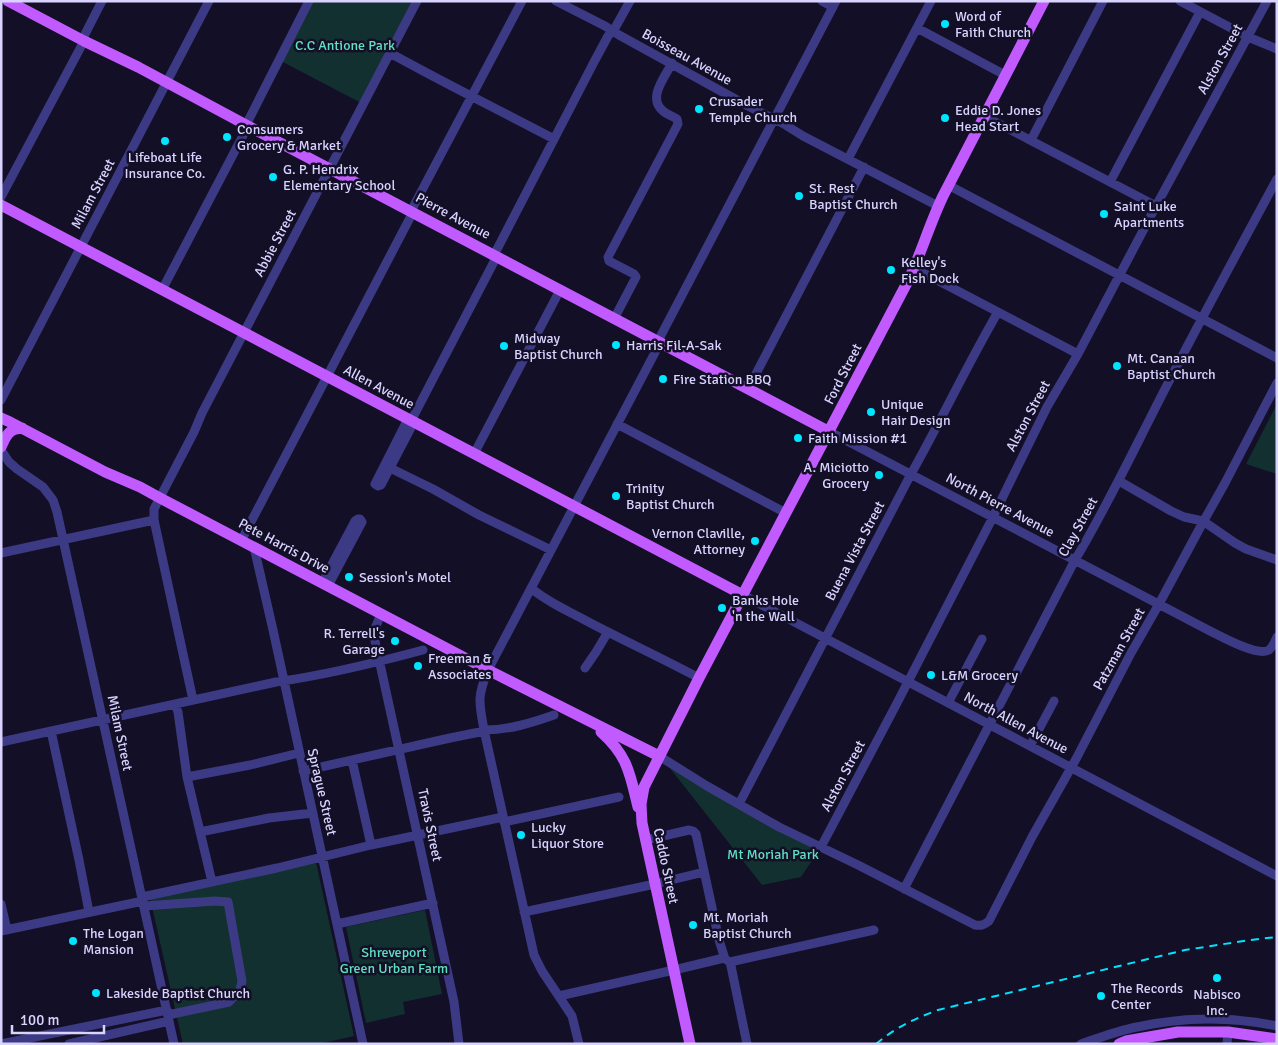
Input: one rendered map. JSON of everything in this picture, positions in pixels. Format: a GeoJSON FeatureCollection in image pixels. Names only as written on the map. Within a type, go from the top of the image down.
{"type":"FeatureCollection","features":[{"type":"Feature","properties":{"kind":"main road","name":"Pierre Avenue"},"geometry":{"type":"LineString","coordinates":[[8,1],[83,41],[138,67],[830,432]]}},
{"type":"Feature","properties":{"kind":"main road","name":"Ford Street"},"geometry":{"type":"LineString","coordinates":[[659,756],[830,432],[914,268],[948,185],[1044,1]]}},
{"type":"Feature","properties":{"kind":"main road","name":"Allen Avenue"},"geometry":{"type":"LineString","coordinates":[[1,205],[743,595]]}},
{"type":"Feature","properties":{"kind":"main road","name":"Pete Harris Drive"},"geometry":{"type":"LineString","coordinates":[[1,418],[105,472],[140,487],[488,670],[659,756]]}},
{"type":"Feature","properties":{"kind":"main road"},"geometry":{"type":"LineString","coordinates":[[2,452],[6,436],[13,428],[22,428]]}},
{"type":"Feature","properties":{"kind":"main road"},"geometry":{"type":"LineString","coordinates":[[588,720],[611,741],[623,756],[642,823]]}},
{"type":"Feature","properties":{"kind":"main road","name":"Caddo Street"},"geometry":{"type":"LineString","coordinates":[[659,756],[643,792],[641,804],[642,823],[690,1044]]}},
{"type":"Feature","properties":{"kind":"main road"},"geometry":{"type":"LineString","coordinates":[[1119,1044],[1178,1032],[1227,1038],[1277,1039]]}},
{"type":"Feature","properties":{"kind":"street"},"geometry":{"type":"LineString","coordinates":[[1,197],[102,1]]}},
{"type":"Feature","properties":{"kind":"street","name":"Milam Street"},"geometry":{"type":"LineString","coordinates":[[1,400],[209,1]]}},
{"type":"Feature","properties":{"kind":"street"},"geometry":{"type":"LineString","coordinates":[[162,290],[309,1]]}},
{"type":"Feature","properties":{"kind":"street","name":"Abbie Street"},"geometry":{"type":"LineString","coordinates":[[154,520],[154,509],[417,1]]}},
{"type":"Feature","properties":{"kind":"street"},"geometry":{"type":"LineString","coordinates":[[241,541],[522,1]]}},
{"type":"Feature","properties":{"kind":"street","name":"Boisseau Avenue"},"geometry":{"type":"LineString","coordinates":[[556,1],[938,206]]}},
{"type":"Feature","properties":{"kind":"street"},"geometry":{"type":"LineString","coordinates":[[411,421],[381,485],[376,485],[411,421],[594,62],[630,1]]}},
{"type":"Feature","properties":{"kind":"street"},"geometry":{"type":"LineString","coordinates":[[579,1044],[572,1016],[542,971],[534,955],[484,731],[479,701],[482,686],[488,670],[835,4],[822,1]]}},
{"type":"Feature","properties":{"kind":"street"},"geometry":{"type":"LineString","coordinates":[[848,159],[931,1]]}},
{"type":"Feature","properties":{"kind":"street"},"geometry":{"type":"LineString","coordinates":[[1031,140],[1103,1]]}},
{"type":"Feature","properties":{"kind":"street"},"geometry":{"type":"LineString","coordinates":[[1180,1],[1248,37],[1277,49]]}},
{"type":"Feature","properties":{"kind":"street","name":"Alston Street"},"geometry":{"type":"LineString","coordinates":[[821,847],[994,518],[1047,407],[1078,354],[1268,1]]}},
{"type":"Feature","properties":{"kind":"street"},"geometry":{"type":"LineString","coordinates":[[1110,182],[1200,12]]}},
{"type":"Feature","properties":{"kind":"street"},"geometry":{"type":"LineString","coordinates":[[917,28],[1005,75]]}},
{"type":"Feature","properties":{"kind":"street"},"geometry":{"type":"LineString","coordinates":[[390,53],[554,139]]}},
{"type":"Feature","properties":{"kind":"street"},"geometry":{"type":"LineString","coordinates":[[614,318],[636,278],[634,274],[609,261],[608,257],[678,124],[677,119],[663,112],[656,99],[660,85],[672,63]]}},
{"type":"Feature","properties":{"kind":"street"},"geometry":{"type":"LineString","coordinates":[[984,116],[1156,206]]}},
{"type":"Feature","properties":{"kind":"street"},"geometry":{"type":"LineString","coordinates":[[748,389],[864,167]]}},
{"type":"Feature","properties":{"kind":"street","name":"Clay Street"},"geometry":{"type":"LineString","coordinates":[[904,889],[1075,560],[1119,481],[1209,302],[1277,179]]}},
{"type":"Feature","properties":{"kind":"street"},"geometry":{"type":"LineString","coordinates":[[948,185],[1277,358]]}},
{"type":"Feature","properties":{"kind":"street"},"geometry":{"type":"LineString","coordinates":[[914,268],[1078,354]]}},
{"type":"Feature","properties":{"kind":"street"},"geometry":{"type":"LineString","coordinates":[[474,454],[560,290]]}},
{"type":"Feature","properties":{"kind":"street","name":"Buena Vista Street"},"geometry":{"type":"LineString","coordinates":[[739,804],[980,342],[998,312]]}},
{"type":"Feature","properties":{"kind":"street","name":"Patzman Street"},"geometry":{"type":"LineString","coordinates":[[904,889],[975,925],[982,925],[988,921],[1134,647],[1234,468],[1277,383]]}},
{"type":"Feature","properties":{"kind":"street"},"geometry":{"type":"LineString","coordinates":[[617,424],[786,513]]}},
{"type":"Feature","properties":{"kind":"street","name":"North Pierre Avenue"},"geometry":{"type":"LineString","coordinates":[[830,432],[1159,604],[1186,620],[1244,647],[1257,652],[1266,651],[1272,647],[1277,637]]}},
{"type":"Feature","properties":{"kind":"street","name":"Milam Street"},"geometry":{"type":"LineString","coordinates":[[2,452],[16,469],[48,492],[56,506],[174,1044]]}},
{"type":"Feature","properties":{"kind":"street"},"geometry":{"type":"LineString","coordinates":[[390,468],[551,550]]}},
{"type":"Feature","properties":{"kind":"street"},"geometry":{"type":"LineString","coordinates":[[1119,481],[1171,511],[1184,517],[1203,521],[1246,549],[1277,560]]}},
{"type":"Feature","properties":{"kind":"street"},"geometry":{"type":"LineString","coordinates":[[360,519],[361,524],[325,585],[355,521],[360,519]]}},
{"type":"Feature","properties":{"kind":"street"},"geometry":{"type":"LineString","coordinates":[[1,553],[154,520],[194,700]]}},
{"type":"Feature","properties":{"kind":"street","name":"Sprague Street"},"geometry":{"type":"LineString","coordinates":[[254,547],[363,1044]]}},
{"type":"Feature","properties":{"kind":"street"},"geometry":{"type":"LineString","coordinates":[[531,588],[548,600],[699,678]]}},
{"type":"Feature","properties":{"kind":"street","name":"North Allen Avenue"},"geometry":{"type":"LineString","coordinates":[[743,595],[1277,876]]}},
{"type":"Feature","properties":{"kind":"street","name":"Travis Street"},"geometry":{"type":"LineString","coordinates":[[381,614],[373,632],[454,1002],[459,1044]]}},
{"type":"Feature","properties":{"kind":"street"},"geometry":{"type":"LineString","coordinates":[[585,668],[608,632]]}},
{"type":"Feature","properties":{"kind":"street"},"geometry":{"type":"LineString","coordinates":[[948,703],[982,639]]}},
{"type":"Feature","properties":{"kind":"street"},"geometry":{"type":"LineString","coordinates":[[1,742],[310,677],[423,650]]}},
{"type":"Feature","properties":{"kind":"street"},"geometry":{"type":"LineString","coordinates":[[1030,746],[1054,701]]}},
{"type":"Feature","properties":{"kind":"street"},"geometry":{"type":"LineString","coordinates":[[175,704],[178,712],[187,777],[212,882]]}},
{"type":"Feature","properties":{"kind":"street"},"geometry":{"type":"LineString","coordinates":[[304,771],[450,738],[522,726],[554,715]]}},
{"type":"Feature","properties":{"kind":"street"},"geometry":{"type":"LineString","coordinates":[[51,731],[89,912]]}},
{"type":"Feature","properties":{"kind":"street"},"geometry":{"type":"LineString","coordinates":[[187,777],[299,753]]}},
{"type":"Feature","properties":{"kind":"street"},"geometry":{"type":"LineString","coordinates":[[659,756],[779,827],[904,889]]}},
{"type":"Feature","properties":{"kind":"street"},"geometry":{"type":"LineString","coordinates":[[352,760],[371,845]]}},
{"type":"Feature","properties":{"kind":"street"},"geometry":{"type":"LineString","coordinates":[[1,904],[4,930],[143,901],[212,882],[371,845],[619,797]]}},
{"type":"Feature","properties":{"kind":"street"},"geometry":{"type":"LineString","coordinates":[[200,832],[269,818],[313,813]]}},
{"type":"Feature","properties":{"kind":"street"},"geometry":{"type":"LineString","coordinates":[[645,840],[689,830],[696,834],[747,1044]]}},
{"type":"Feature","properties":{"kind":"street"},"geometry":{"type":"LineString","coordinates":[[524,912],[704,872]]}},
{"type":"Feature","properties":{"kind":"street"},"geometry":{"type":"LineString","coordinates":[[1,1044],[168,1015],[229,1002],[240,990],[242,981],[228,902],[143,901]]}},
{"type":"Feature","properties":{"kind":"street"},"geometry":{"type":"LineString","coordinates":[[337,924],[433,903]]}},
{"type":"Feature","properties":{"kind":"street"},"geometry":{"type":"LineString","coordinates":[[558,996],[674,970],[874,930]]}},
{"type":"Feature","properties":{"kind":"street"},"geometry":{"type":"LineString","coordinates":[[68,1044],[168,1015]]}},
{"type":"Feature","properties":{"kind":"street"},"geometry":{"type":"LineString","coordinates":[[1081,1044],[1132,1028],[1166,1021],[1232,1020],[1277,1026]]}},
{"type":"Feature","properties":{"kind":"green space","name":"C.C Antione Park"},"geometry":{"type":"Polygon","coordinates":[[[309,1],[417,1],[363,104],[279,60],[309,1]]]}},
{"type":"Feature","properties":{"kind":"green space"},"geometry":{"type":"Polygon","coordinates":[[[1277,404],[1277,474],[1246,464],[1277,404]]]}},
{"type":"Feature","properties":{"kind":"green space","name":"Mt Moriah Park"},"geometry":{"type":"Polygon","coordinates":[[[669,767],[821,847],[801,877],[762,885],[669,767]]]}},
{"type":"Feature","properties":{"kind":"green space"},"geometry":{"type":"Polygon","coordinates":[[[316,862],[354,1036],[319,1044],[183,1044],[150,898],[316,862]]]}},
{"type":"Feature","properties":{"kind":"green space","name":"Shreveport Green Urban Farm"},"geometry":{"type":"Polygon","coordinates":[[[425,910],[442,994],[403,1002],[405,1014],[366,1023],[346,927],[425,910]]]}},
{"type":"Feature","properties":{"kind":"railway"},"geometry":{"type":"LineString","coordinates":[[876,1044],[906,1024],[938,1010],[1185,950],[1277,937]]}},
{"type":"Feature","properties":{"kind":"place","name":"Word of Faith Church"},"geometry":{"type":"Point","coordinates":[945,24]}},
{"type":"Feature","properties":{"kind":"place","name":"Crusader Temple Church"},"geometry":{"type":"Point","coordinates":[699,109]}},
{"type":"Feature","properties":{"kind":"place","name":"Eddie D. Jones Head Start"},"geometry":{"type":"Point","coordinates":[945,118]}},
{"type":"Feature","properties":{"kind":"place","name":"Consumers Grocery & Market"},"geometry":{"type":"Point","coordinates":[227,137]}},
{"type":"Feature","properties":{"kind":"place","name":"Lifeboat Life Insurance Co."},"geometry":{"type":"Point","coordinates":[165,141]}},
{"type":"Feature","properties":{"kind":"place","name":"G. P. Hendrix Elementary School"},"geometry":{"type":"Point","coordinates":[273,177]}},
{"type":"Feature","properties":{"kind":"place","name":"St. Rest Baptist Church"},"geometry":{"type":"Point","coordinates":[799,196]}},
{"type":"Feature","properties":{"kind":"place","name":"Saint Luke Apartments"},"geometry":{"type":"Point","coordinates":[1104,214]}},
{"type":"Feature","properties":{"kind":"place","name":"Kelley's Fish Dock"},"geometry":{"type":"Point","coordinates":[891,270]}},
{"type":"Feature","properties":{"kind":"place","name":"Harris Fil-A-Sak"},"geometry":{"type":"Point","coordinates":[616,345]}},
{"type":"Feature","properties":{"kind":"place","name":"Midway Baptist Church"},"geometry":{"type":"Point","coordinates":[504,346]}},
{"type":"Feature","properties":{"kind":"place","name":"Mt. Canaan Baptist Church"},"geometry":{"type":"Point","coordinates":[1117,366]}},
{"type":"Feature","properties":{"kind":"place","name":"Fire Station BBQ"},"geometry":{"type":"Point","coordinates":[663,379]}},
{"type":"Feature","properties":{"kind":"place","name":"Unique Hair Design"},"geometry":{"type":"Point","coordinates":[871,412]}},
{"type":"Feature","properties":{"kind":"place","name":"Faith Mission #1"},"geometry":{"type":"Point","coordinates":[798,438]}},
{"type":"Feature","properties":{"kind":"place","name":"A. Miciotto Grocery"},"geometry":{"type":"Point","coordinates":[879,475]}},
{"type":"Feature","properties":{"kind":"place","name":"Trinity Baptist Church"},"geometry":{"type":"Point","coordinates":[616,496]}},
{"type":"Feature","properties":{"kind":"place","name":"Vernon Claville, Attorney"},"geometry":{"type":"Point","coordinates":[755,541]}},
{"type":"Feature","properties":{"kind":"place","name":"Session's Motel"},"geometry":{"type":"Point","coordinates":[349,577]}},
{"type":"Feature","properties":{"kind":"place","name":"Banks Hole 'n the Wall"},"geometry":{"type":"Point","coordinates":[722,608]}},
{"type":"Feature","properties":{"kind":"place","name":"R. Terrell's Garage"},"geometry":{"type":"Point","coordinates":[395,641]}},
{"type":"Feature","properties":{"kind":"place","name":"Freeman & Associates"},"geometry":{"type":"Point","coordinates":[418,666]}},
{"type":"Feature","properties":{"kind":"place","name":"L&M Grocery"},"geometry":{"type":"Point","coordinates":[931,675]}},
{"type":"Feature","properties":{"kind":"place","name":"Lucky Liquor Store"},"geometry":{"type":"Point","coordinates":[521,835]}},
{"type":"Feature","properties":{"kind":"place","name":"Mt. Moriah Baptist Church"},"geometry":{"type":"Point","coordinates":[693,925]}},
{"type":"Feature","properties":{"kind":"place","name":"The Logan Mansion"},"geometry":{"type":"Point","coordinates":[73,941]}},
{"type":"Feature","properties":{"kind":"place","name":"Nabisco Inc."},"geometry":{"type":"Point","coordinates":[1217,978]}},
{"type":"Feature","properties":{"kind":"place","name":"Lakeside Baptist Church"},"geometry":{"type":"Point","coordinates":[96,993]}},
{"type":"Feature","properties":{"kind":"place","name":"The Records Center"},"geometry":{"type":"Point","coordinates":[1101,996]}}]}
